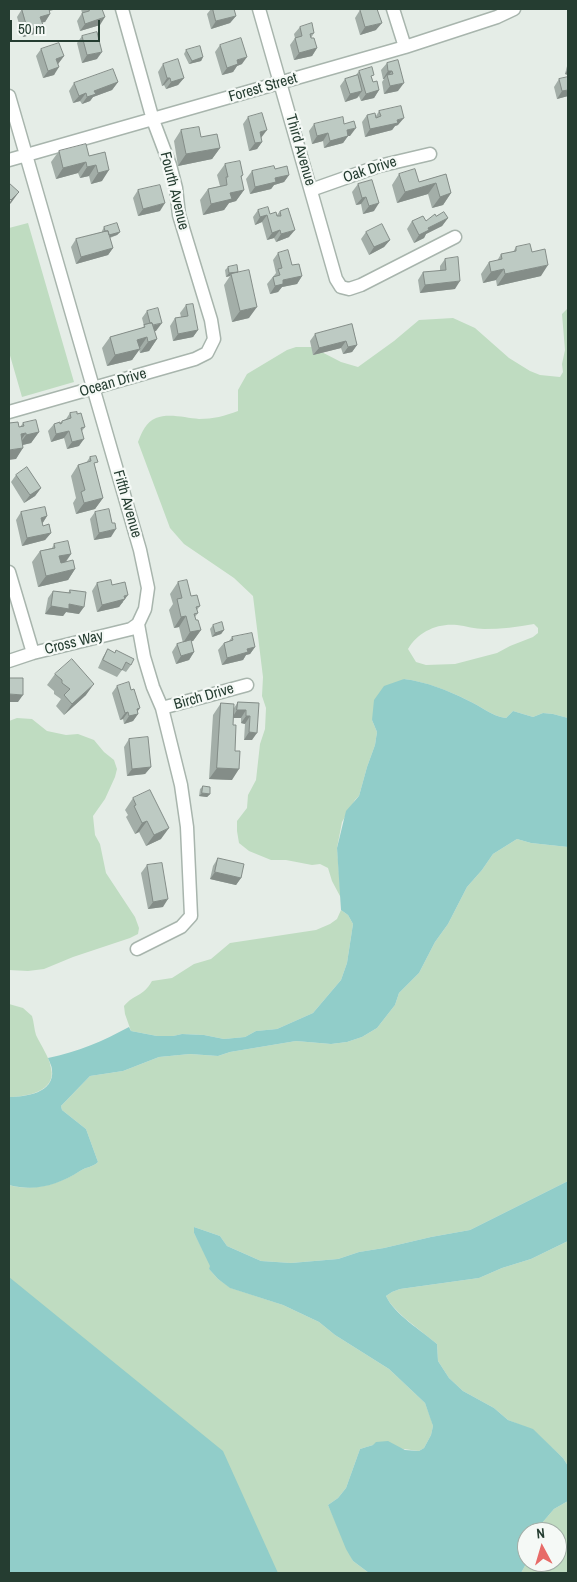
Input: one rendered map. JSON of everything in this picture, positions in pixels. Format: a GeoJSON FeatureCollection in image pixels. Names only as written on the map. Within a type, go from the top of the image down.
{"type":"FeatureCollection","features":[{"type":"Feature","properties":{"kind":"street","name":"Fourth Avenue"},"geometry":{"type":"LineString","coordinates":[[122,9],[153,120],[170,165],[176,188],[179,215],[211,320],[214,339],[212,345]]}},
{"type":"Feature","properties":{"kind":"street","name":"Third Avenue"},"geometry":{"type":"LineString","coordinates":[[259,9],[336,279],[341,287],[345,289],[361,285],[455,237]]}},
{"type":"Feature","properties":{"kind":"street"},"geometry":{"type":"LineString","coordinates":[[393,9],[405,46]]}},
{"type":"Feature","properties":{"kind":"street","name":"Forest Street"},"geometry":{"type":"LineString","coordinates":[[9,160],[405,46],[497,18],[514,9]]}},
{"type":"Feature","properties":{"kind":"street","name":"Fifth Avenue"},"geometry":{"type":"LineString","coordinates":[[9,96],[145,573],[148,588],[147,600],[138,624]]}},
{"type":"Feature","properties":{"kind":"street","name":"Oak Drive"},"geometry":{"type":"LineString","coordinates":[[311,190],[379,166],[430,154]]}},
{"type":"Feature","properties":{"kind":"street","name":"Ocean Drive"},"geometry":{"type":"LineString","coordinates":[[9,412],[195,359],[207,353],[212,345]]}},
{"type":"Feature","properties":{"kind":"street"},"geometry":{"type":"LineString","coordinates":[[9,572],[33,653]]}},
{"type":"Feature","properties":{"kind":"street"},"geometry":{"type":"LineString","coordinates":[[137,949],[181,927],[190,917],[187,827],[181,785],[162,708],[144,657],[138,624]]}},
{"type":"Feature","properties":{"kind":"street","name":"Cross Way"},"geometry":{"type":"LineString","coordinates":[[9,661],[33,653],[131,629],[138,624]]}},
{"type":"Feature","properties":{"kind":"street","name":"Birch Drive"},"geometry":{"type":"LineString","coordinates":[[162,708],[247,685]]}},
{"type":"Feature","properties":{"kind":"green space"},"geometry":{"type":"Polygon","coordinates":[[[28,223],[74,382],[22,397],[9,352],[9,228],[28,223]]]}},
{"type":"Feature","properties":{"kind":"green space"},"geometry":{"type":"Polygon","coordinates":[[[568,308],[568,718],[543,713],[533,717],[513,711],[506,718],[501,717],[444,690],[404,679],[372,720],[377,732],[375,745],[359,796],[342,822],[337,848],[341,898],[328,868],[320,864],[312,865],[286,860],[271,860],[249,851],[239,843],[237,821],[247,808],[248,795],[256,780],[260,744],[265,729],[266,708],[262,696],[263,677],[253,596],[234,578],[184,544],[170,528],[138,442],[147,425],[156,418],[172,416],[199,419],[224,416],[238,411],[238,390],[247,374],[287,350],[296,347],[312,347],[341,362],[358,367],[419,320],[453,318],[475,328],[509,358],[530,371],[540,375],[560,377],[563,372],[562,364],[565,350],[562,314],[568,308]],[[534,624],[490,629],[477,629],[457,625],[435,627],[423,633],[408,649],[416,662],[426,665],[455,664],[497,653],[533,637],[538,633],[538,628],[534,624]]]}},
{"type":"Feature","properties":{"kind":"green space"},"geometry":{"type":"Polygon","coordinates":[[[17,718],[32,719],[47,731],[66,735],[78,734],[94,740],[114,760],[117,769],[115,777],[105,799],[93,816],[95,835],[100,844],[106,873],[135,917],[139,928],[138,934],[130,938],[44,969],[28,971],[9,970],[9,721],[17,718]]]}},
{"type":"Feature","properties":{"kind":"green space"},"geometry":{"type":"Polygon","coordinates":[[[517,839],[531,843],[568,847],[568,1181],[470,1230],[359,1252],[338,1259],[291,1263],[261,1261],[227,1246],[220,1236],[194,1227],[194,1233],[211,1266],[209,1269],[218,1279],[231,1288],[283,1305],[319,1322],[335,1335],[389,1369],[425,1403],[433,1426],[431,1435],[424,1448],[419,1451],[373,1445],[360,1449],[346,1488],[338,1498],[328,1505],[353,1561],[369,1573],[169,1573],[9,1359],[9,1185],[28,1188],[46,1186],[64,1180],[98,1162],[86,1129],[62,1110],[61,1106],[90,1076],[123,1071],[159,1057],[190,1054],[218,1056],[230,1052],[296,1041],[331,1044],[347,1042],[362,1037],[377,1028],[395,1005],[399,993],[419,973],[467,887],[493,854],[517,839]]]}},
{"type":"Feature","properties":{"kind":"green space"},"geometry":{"type":"Polygon","coordinates":[[[341,910],[348,915],[353,924],[347,963],[341,980],[313,1013],[277,1029],[256,1031],[245,1037],[224,1039],[204,1035],[182,1034],[157,1036],[131,1031],[124,1006],[131,999],[142,993],[152,981],[172,978],[194,964],[211,959],[230,943],[316,930],[337,919],[341,910]]]}},
{"type":"Feature","properties":{"kind":"green space"},"geometry":{"type":"Polygon","coordinates":[[[9,1004],[23,1008],[32,1016],[36,1035],[47,1055],[51,1068],[52,1076],[45,1088],[23,1096],[9,1097],[9,1004]]]}},
{"type":"Feature","properties":{"kind":"green space"},"geometry":{"type":"Polygon","coordinates":[[[568,1241],[568,1466],[563,1458],[533,1430],[508,1420],[494,1408],[463,1391],[449,1378],[438,1361],[437,1344],[395,1309],[386,1296],[400,1289],[479,1278],[531,1259],[568,1241]]]}},
{"type":"Feature","properties":{"kind":"green space"},"geometry":{"type":"Polygon","coordinates":[[[568,1501],[568,1573],[521,1573],[567,1572],[567,1522],[543,1522],[554,1509],[568,1501]]]}},
{"type":"Feature","properties":{"kind":"water"},"geometry":{"type":"Polygon","coordinates":[[[404,679],[429,684],[472,702],[501,717],[506,718],[513,711],[533,717],[543,713],[568,718],[568,847],[531,843],[517,839],[493,854],[467,887],[419,973],[399,993],[395,1005],[377,1028],[362,1037],[347,1042],[331,1044],[296,1041],[230,1052],[218,1056],[190,1054],[159,1057],[123,1071],[90,1076],[61,1106],[62,1110],[86,1129],[98,1162],[72,1176],[46,1186],[28,1188],[9,1185],[9,1097],[30,1095],[44,1089],[49,1084],[52,1078],[52,1070],[48,1058],[90,1046],[129,1027],[131,1031],[157,1036],[182,1034],[204,1035],[224,1039],[245,1037],[256,1031],[277,1029],[313,1013],[341,980],[347,963],[353,924],[348,915],[341,910],[337,848],[346,811],[359,796],[375,745],[377,732],[372,720],[374,700],[384,686],[404,679]]]}},
{"type":"Feature","properties":{"kind":"water"},"geometry":{"type":"Polygon","coordinates":[[[568,1181],[568,1241],[531,1259],[479,1278],[400,1289],[386,1296],[402,1316],[437,1344],[438,1361],[449,1378],[463,1391],[494,1408],[508,1420],[533,1429],[563,1458],[568,1466],[568,1501],[554,1509],[543,1522],[517,1522],[517,1572],[521,1573],[369,1573],[353,1561],[346,1549],[328,1505],[338,1498],[346,1488],[360,1449],[373,1445],[376,1442],[388,1441],[405,1450],[419,1451],[424,1448],[431,1435],[433,1426],[425,1403],[389,1369],[335,1335],[319,1322],[283,1305],[230,1288],[218,1279],[209,1269],[210,1266],[194,1233],[194,1227],[220,1236],[227,1246],[261,1261],[291,1263],[338,1259],[359,1252],[470,1230],[568,1181]]]}},
{"type":"Feature","properties":{"kind":"water"},"geometry":{"type":"Polygon","coordinates":[[[9,1277],[223,1451],[278,1573],[9,1573],[9,1277]]]}},
{"type":"Feature","properties":{"kind":"building"},"geometry":{"type":"Polygon","coordinates":[[[22,9],[49,9],[50,14],[40,17],[43,25],[28,30],[22,9]]]}},
{"type":"Feature","properties":{"kind":"building"},"geometry":{"type":"Polygon","coordinates":[[[89,9],[102,9],[105,17],[85,24],[82,13],[89,11],[89,9]]]}},
{"type":"Feature","properties":{"kind":"building"},"geometry":{"type":"Polygon","coordinates":[[[213,9],[234,9],[236,16],[216,21],[213,9]]]}},
{"type":"Feature","properties":{"kind":"building"},"geometry":{"type":"Polygon","coordinates":[[[377,9],[382,23],[365,27],[360,10],[377,9]]]}},
{"type":"Feature","properties":{"kind":"building"},"geometry":{"type":"Polygon","coordinates":[[[312,23],[314,33],[310,34],[311,38],[314,38],[317,48],[299,53],[295,38],[302,36],[300,27],[312,23]]]}},
{"type":"Feature","properties":{"kind":"building"},"geometry":{"type":"Polygon","coordinates":[[[97,32],[102,52],[87,55],[82,36],[97,32]]]}},
{"type":"Feature","properties":{"kind":"building"},"geometry":{"type":"Polygon","coordinates":[[[241,38],[247,57],[237,60],[238,64],[227,68],[220,45],[241,38]]]}},
{"type":"Feature","properties":{"kind":"building"},"geometry":{"type":"Polygon","coordinates":[[[59,43],[64,56],[56,59],[59,67],[48,71],[41,49],[59,43]]]}},
{"type":"Feature","properties":{"kind":"building"},"geometry":{"type":"Polygon","coordinates":[[[200,46],[203,57],[192,61],[186,50],[200,46]]]}},
{"type":"Feature","properties":{"kind":"building"},"geometry":{"type":"Polygon","coordinates":[[[178,59],[184,78],[171,82],[170,78],[167,78],[163,64],[178,59]]]}},
{"type":"Feature","properties":{"kind":"building"},"geometry":{"type":"Polygon","coordinates":[[[398,60],[404,83],[390,86],[387,75],[393,74],[392,71],[388,71],[387,63],[398,60]]]}},
{"type":"Feature","properties":{"kind":"building"},"geometry":{"type":"Polygon","coordinates":[[[372,67],[374,75],[371,76],[373,82],[377,81],[379,90],[366,94],[359,71],[372,67]]]}},
{"type":"Feature","properties":{"kind":"building"},"geometry":{"type":"Polygon","coordinates":[[[113,69],[118,82],[94,91],[96,94],[87,97],[86,93],[79,96],[74,83],[113,69]]]}},
{"type":"Feature","properties":{"kind":"building"},"geometry":{"type":"Polygon","coordinates":[[[358,75],[362,91],[350,94],[345,79],[358,75]]]}},
{"type":"Feature","properties":{"kind":"building"},"geometry":{"type":"Polygon","coordinates":[[[568,77],[568,90],[562,91],[559,79],[568,77]]]}},
{"type":"Feature","properties":{"kind":"building"},"geometry":{"type":"Polygon","coordinates":[[[401,106],[404,118],[397,120],[398,123],[370,129],[367,115],[375,113],[376,118],[381,116],[379,111],[401,106]]]}},
{"type":"Feature","properties":{"kind":"building"},"geometry":{"type":"Polygon","coordinates":[[[262,113],[267,130],[260,132],[262,142],[255,143],[248,117],[262,113]]]}},
{"type":"Feature","properties":{"kind":"building"},"geometry":{"type":"Polygon","coordinates":[[[343,117],[344,124],[354,121],[356,128],[347,130],[348,136],[330,141],[328,133],[317,136],[314,124],[343,117]]]}},
{"type":"Feature","properties":{"kind":"building"},"geometry":{"type":"Polygon","coordinates":[[[199,127],[201,137],[217,134],[220,148],[186,154],[181,130],[199,127]]]}},
{"type":"Feature","properties":{"kind":"building"},"geometry":{"type":"Polygon","coordinates":[[[86,144],[89,156],[105,152],[109,170],[98,173],[96,165],[87,167],[86,162],[63,168],[59,151],[86,144]]]}},
{"type":"Feature","properties":{"kind":"building"},"geometry":{"type":"Polygon","coordinates":[[[240,161],[244,190],[230,193],[232,199],[211,204],[208,189],[227,185],[226,177],[228,177],[225,164],[240,161]]]}},
{"type":"Feature","properties":{"kind":"building"},"geometry":{"type":"Polygon","coordinates":[[[274,166],[275,169],[287,166],[289,175],[275,178],[276,182],[255,187],[252,171],[274,166]]]}},
{"type":"Feature","properties":{"kind":"building"},"geometry":{"type":"Polygon","coordinates":[[[415,169],[419,182],[446,174],[451,193],[440,197],[436,183],[405,192],[399,174],[415,169]]]}},
{"type":"Feature","properties":{"kind":"building"},"geometry":{"type":"Polygon","coordinates":[[[372,180],[379,203],[369,206],[366,197],[362,198],[358,184],[372,180]]]}},
{"type":"Feature","properties":{"kind":"building"},"geometry":{"type":"Polygon","coordinates":[[[9,183],[19,192],[11,200],[9,198],[9,183]]]}},
{"type":"Feature","properties":{"kind":"building"},"geometry":{"type":"Polygon","coordinates":[[[160,185],[165,203],[143,209],[138,190],[160,185]]]}},
{"type":"Feature","properties":{"kind":"building"},"geometry":{"type":"Polygon","coordinates":[[[268,207],[270,214],[276,212],[277,216],[281,216],[280,211],[288,208],[295,230],[281,234],[280,230],[272,233],[267,215],[260,217],[258,210],[268,207]]]}},
{"type":"Feature","properties":{"kind":"building"},"geometry":{"type":"Polygon","coordinates":[[[444,212],[448,218],[419,235],[412,221],[423,216],[426,221],[435,214],[436,216],[444,212]]]}},
{"type":"Feature","properties":{"kind":"building"},"geometry":{"type":"Polygon","coordinates":[[[117,223],[120,232],[109,235],[108,231],[105,231],[104,227],[117,223]]]}},
{"type":"Feature","properties":{"kind":"building"},"geometry":{"type":"Polygon","coordinates":[[[382,224],[390,240],[374,247],[366,232],[382,224]]]}},
{"type":"Feature","properties":{"kind":"building"},"geometry":{"type":"Polygon","coordinates":[[[108,231],[113,248],[81,257],[76,239],[108,231]]]}},
{"type":"Feature","properties":{"kind":"building"},"geometry":{"type":"Polygon","coordinates":[[[530,244],[532,252],[545,249],[548,265],[505,274],[504,269],[491,272],[489,262],[502,259],[501,254],[516,251],[516,247],[530,244]]]}},
{"type":"Feature","properties":{"kind":"building"},"geometry":{"type":"Polygon","coordinates":[[[288,250],[292,265],[299,264],[302,276],[283,280],[283,284],[275,286],[273,277],[280,275],[278,269],[282,268],[278,253],[288,250]]]}},
{"type":"Feature","properties":{"kind":"building"},"geometry":{"type":"Polygon","coordinates":[[[458,257],[460,281],[425,285],[423,272],[446,270],[445,259],[458,257]]]}},
{"type":"Feature","properties":{"kind":"building"},"geometry":{"type":"Polygon","coordinates":[[[237,265],[238,272],[229,273],[228,267],[237,265]]]}},
{"type":"Feature","properties":{"kind":"building"},"geometry":{"type":"Polygon","coordinates":[[[249,270],[257,307],[240,311],[231,274],[249,270]]]}},
{"type":"Feature","properties":{"kind":"building"},"geometry":{"type":"Polygon","coordinates":[[[193,304],[198,330],[178,334],[175,318],[188,316],[186,305],[193,304]]]}},
{"type":"Feature","properties":{"kind":"building"},"geometry":{"type":"Polygon","coordinates":[[[158,308],[162,323],[153,325],[150,323],[147,311],[158,308]]]}},
{"type":"Feature","properties":{"kind":"building"},"geometry":{"type":"Polygon","coordinates":[[[152,323],[157,339],[148,342],[147,337],[137,340],[140,349],[115,355],[110,337],[145,327],[144,325],[152,323]]]}},
{"type":"Feature","properties":{"kind":"building"},"geometry":{"type":"Polygon","coordinates":[[[352,324],[357,345],[348,347],[346,341],[319,348],[315,334],[352,324]]]}},
{"type":"Feature","properties":{"kind":"building"},"geometry":{"type":"Polygon","coordinates":[[[77,412],[77,414],[81,413],[85,427],[81,428],[84,439],[72,442],[69,431],[56,434],[54,424],[62,423],[62,421],[71,418],[70,413],[77,412]]]}},
{"type":"Feature","properties":{"kind":"building"},"geometry":{"type":"Polygon","coordinates":[[[36,420],[39,432],[26,435],[26,433],[21,434],[23,448],[9,450],[9,423],[18,422],[19,427],[24,426],[23,423],[36,420]]]}},
{"type":"Feature","properties":{"kind":"building"},"geometry":{"type":"Polygon","coordinates":[[[96,456],[98,462],[94,463],[103,498],[84,503],[81,492],[85,490],[78,465],[91,461],[90,457],[96,456]]]}},
{"type":"Feature","properties":{"kind":"building"},"geometry":{"type":"Polygon","coordinates":[[[27,467],[41,488],[30,495],[16,475],[27,467]]]}},
{"type":"Feature","properties":{"kind":"building"},"geometry":{"type":"Polygon","coordinates":[[[45,507],[47,516],[41,518],[43,526],[49,524],[51,533],[27,538],[21,512],[45,507]]]}},
{"type":"Feature","properties":{"kind":"building"},"geometry":{"type":"Polygon","coordinates":[[[109,509],[112,523],[115,523],[116,529],[99,533],[95,512],[109,509]]]}},
{"type":"Feature","properties":{"kind":"building"},"geometry":{"type":"Polygon","coordinates":[[[68,541],[71,554],[59,556],[61,563],[73,560],[75,569],[46,576],[40,551],[55,548],[54,544],[68,541]]]}},
{"type":"Feature","properties":{"kind":"building"},"geometry":{"type":"Polygon","coordinates":[[[111,580],[112,585],[125,582],[128,595],[124,596],[125,599],[102,605],[97,583],[111,580]]]}},
{"type":"Feature","properties":{"kind":"building"},"geometry":{"type":"Polygon","coordinates":[[[187,580],[191,596],[197,595],[200,606],[196,607],[198,613],[194,614],[201,630],[190,632],[186,616],[181,617],[177,599],[182,598],[178,582],[187,580]]]}},
{"type":"Feature","properties":{"kind":"building"},"geometry":{"type":"Polygon","coordinates":[[[70,590],[86,592],[84,607],[69,604],[69,609],[51,606],[53,591],[70,593],[70,590]]]}},
{"type":"Feature","properties":{"kind":"building"},"geometry":{"type":"Polygon","coordinates":[[[222,622],[224,630],[215,633],[213,625],[222,622]]]}},
{"type":"Feature","properties":{"kind":"building"},"geometry":{"type":"Polygon","coordinates":[[[252,633],[255,647],[247,649],[248,652],[227,658],[224,643],[233,640],[232,637],[252,633]]]}},
{"type":"Feature","properties":{"kind":"building"},"geometry":{"type":"Polygon","coordinates":[[[191,640],[194,652],[181,656],[177,644],[191,640]]]}},
{"type":"Feature","properties":{"kind":"building"},"geometry":{"type":"Polygon","coordinates":[[[108,649],[115,653],[116,650],[134,659],[131,665],[126,662],[122,670],[103,660],[108,649]]]}},
{"type":"Feature","properties":{"kind":"building"},"geometry":{"type":"Polygon","coordinates":[[[72,659],[94,684],[72,704],[64,695],[70,689],[55,674],[72,659]]]}},
{"type":"Feature","properties":{"kind":"building"},"geometry":{"type":"Polygon","coordinates":[[[9,678],[23,678],[23,695],[9,694],[9,678]]]}},
{"type":"Feature","properties":{"kind":"building"},"geometry":{"type":"Polygon","coordinates":[[[129,682],[131,690],[134,689],[140,708],[137,709],[138,714],[129,716],[128,712],[125,713],[117,686],[129,682]]]}},
{"type":"Feature","properties":{"kind":"building"},"geometry":{"type":"Polygon","coordinates":[[[238,702],[259,703],[257,733],[249,732],[250,716],[246,716],[246,710],[237,710],[238,702]]]}},
{"type":"Feature","properties":{"kind":"building"},"geometry":{"type":"Polygon","coordinates":[[[221,703],[234,704],[233,725],[236,725],[235,751],[240,751],[239,769],[217,768],[221,703]]]}},
{"type":"Feature","properties":{"kind":"building"},"geometry":{"type":"Polygon","coordinates":[[[148,737],[151,767],[132,769],[129,739],[148,737]]]}},
{"type":"Feature","properties":{"kind":"building"},"geometry":{"type":"Polygon","coordinates":[[[203,786],[210,787],[210,794],[202,793],[203,786]]]}},
{"type":"Feature","properties":{"kind":"building"},"geometry":{"type":"Polygon","coordinates":[[[150,790],[169,828],[154,835],[147,821],[142,823],[134,806],[136,805],[133,798],[150,790]]]}},
{"type":"Feature","properties":{"kind":"building"},"geometry":{"type":"Polygon","coordinates":[[[218,858],[244,864],[241,878],[215,872],[218,858]]]}},
{"type":"Feature","properties":{"kind":"building"},"geometry":{"type":"Polygon","coordinates":[[[162,863],[168,899],[153,902],[147,865],[162,863]]]}}]}
